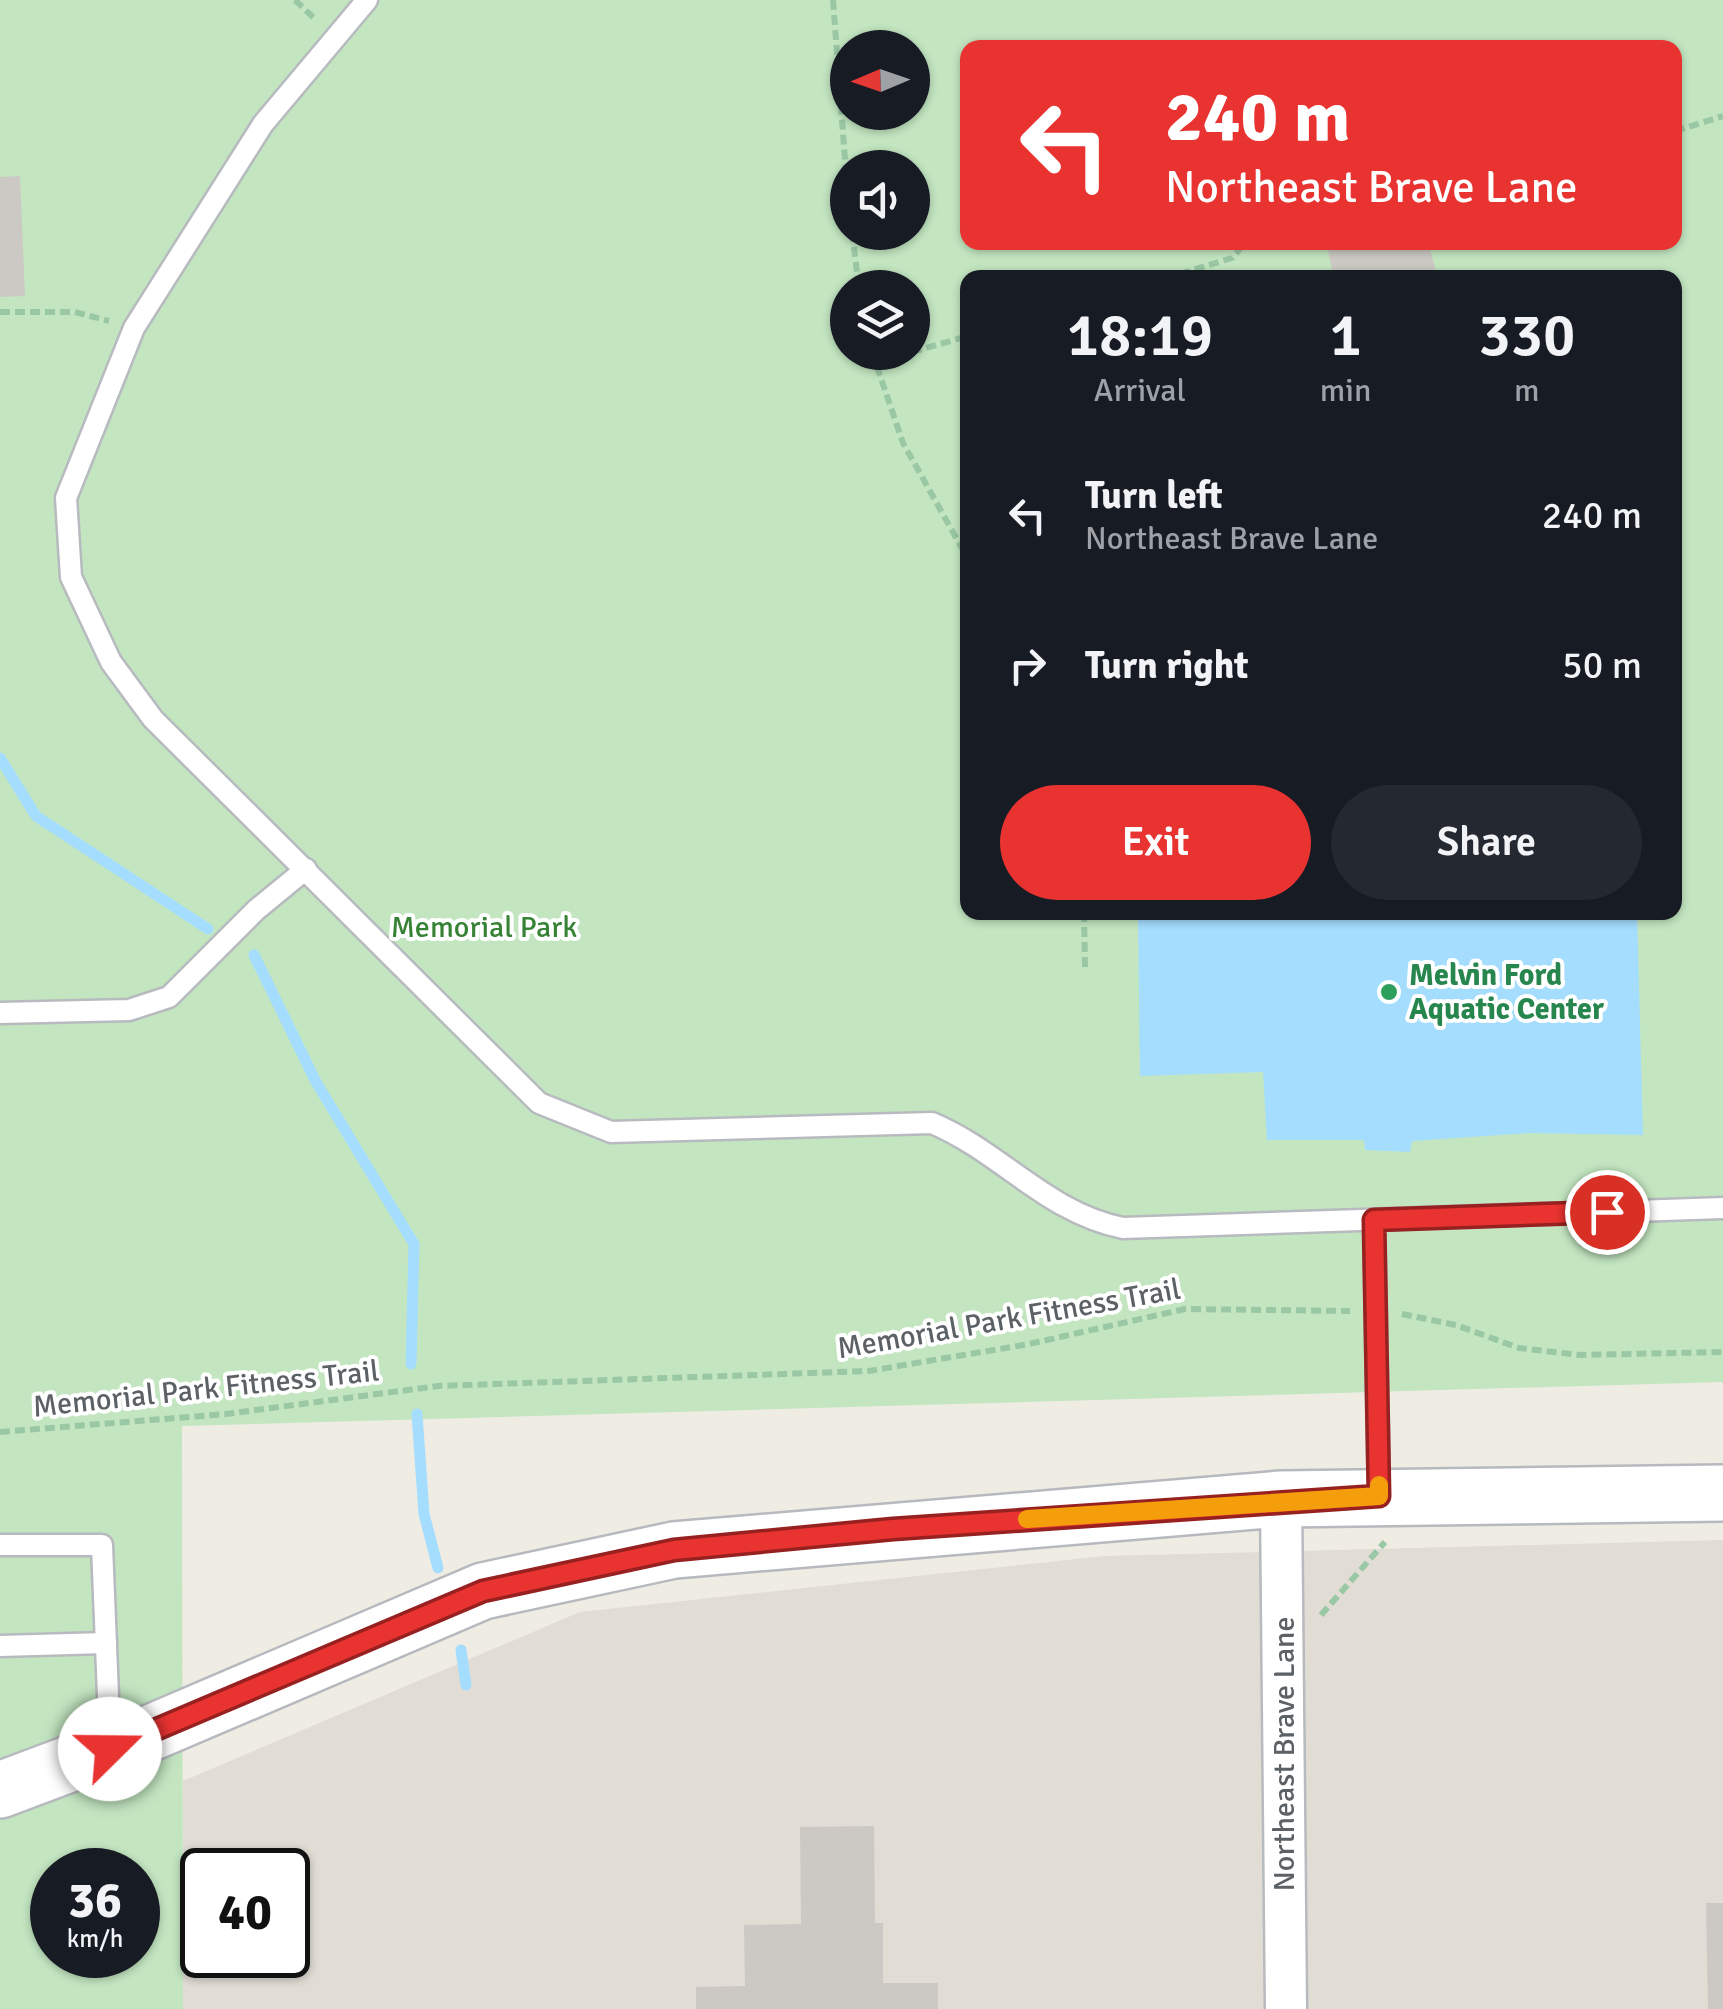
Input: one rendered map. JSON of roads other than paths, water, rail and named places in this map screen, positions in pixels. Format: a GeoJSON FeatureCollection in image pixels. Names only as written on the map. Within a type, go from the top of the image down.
{"type":"FeatureCollection","features":[{"type":"Feature","properties":{"kind":"street"},"geometry":{"type":"LineString","coordinates":[[0,1790],[110,1749],[373,1636],[502,1587],[674,1550],[1281,1499],[1723,1493]]}},
{"type":"Feature","properties":{"kind":"street","name":"Northeast Brave Lane"},"geometry":{"type":"LineString","coordinates":[[1281,1499],[1286,2009]]}},
{"type":"Feature","properties":{"kind":"lane"},"geometry":{"type":"LineString","coordinates":[[367,0],[263,124],[134,328],[66,498],[71,577],[111,662],[153,720],[539,1103],[610,1132],[932,1123],[965,1137],[1051,1202],[1091,1222],[1123,1228],[1723,1208]]}},
{"type":"Feature","properties":{"kind":"lane"},"geometry":{"type":"LineString","coordinates":[[0,1013],[129,1010],[169,997],[256,910],[306,869]]}},
{"type":"Feature","properties":{"kind":"lane"},"geometry":{"type":"LineString","coordinates":[[1374,1220],[1379,1496]]}},
{"type":"Feature","properties":{"kind":"lane"},"geometry":{"type":"LineString","coordinates":[[0,1545],[102,1544],[110,1749]]}},
{"type":"Feature","properties":{"kind":"lane"},"geometry":{"type":"LineString","coordinates":[[0,1646],[106,1644]]}},
{"type":"Feature","properties":{"kind":"water","name":"Melvin Ford Aquatic Center"},"geometry":{"type":"Polygon","coordinates":[[[1138,920],[1637,920],[1643,1135],[1528,1133],[1412,1141],[1410,1152],[1365,1150],[1364,1140],[1267,1140],[1263,1072],[1140,1076],[1138,920]]]}},
{"type":"Feature","properties":{"kind":"waterway"},"geometry":{"type":"LineString","coordinates":[[0,758],[36,816],[208,929]]}},
{"type":"Feature","properties":{"kind":"waterway"},"geometry":{"type":"LineString","coordinates":[[254,955],[316,1082],[414,1244],[411,1364]]}},
{"type":"Feature","properties":{"kind":"waterway"},"geometry":{"type":"LineString","coordinates":[[417,1414],[424,1514],[438,1568]]}},
{"type":"Feature","properties":{"kind":"waterway"},"geometry":{"type":"LineString","coordinates":[[461,1650],[466,1685]]}},
{"type":"Feature","properties":{"kind":"place","name":"Melvin Ford Aquatic Center"},"geometry":{"type":"Point","coordinates":[1389,992]}},
{"type":"Feature","properties":{"kind":"park label","name":"Memorial Park"},"geometry":{"type":"Point","coordinates":[484,927]}}]}
